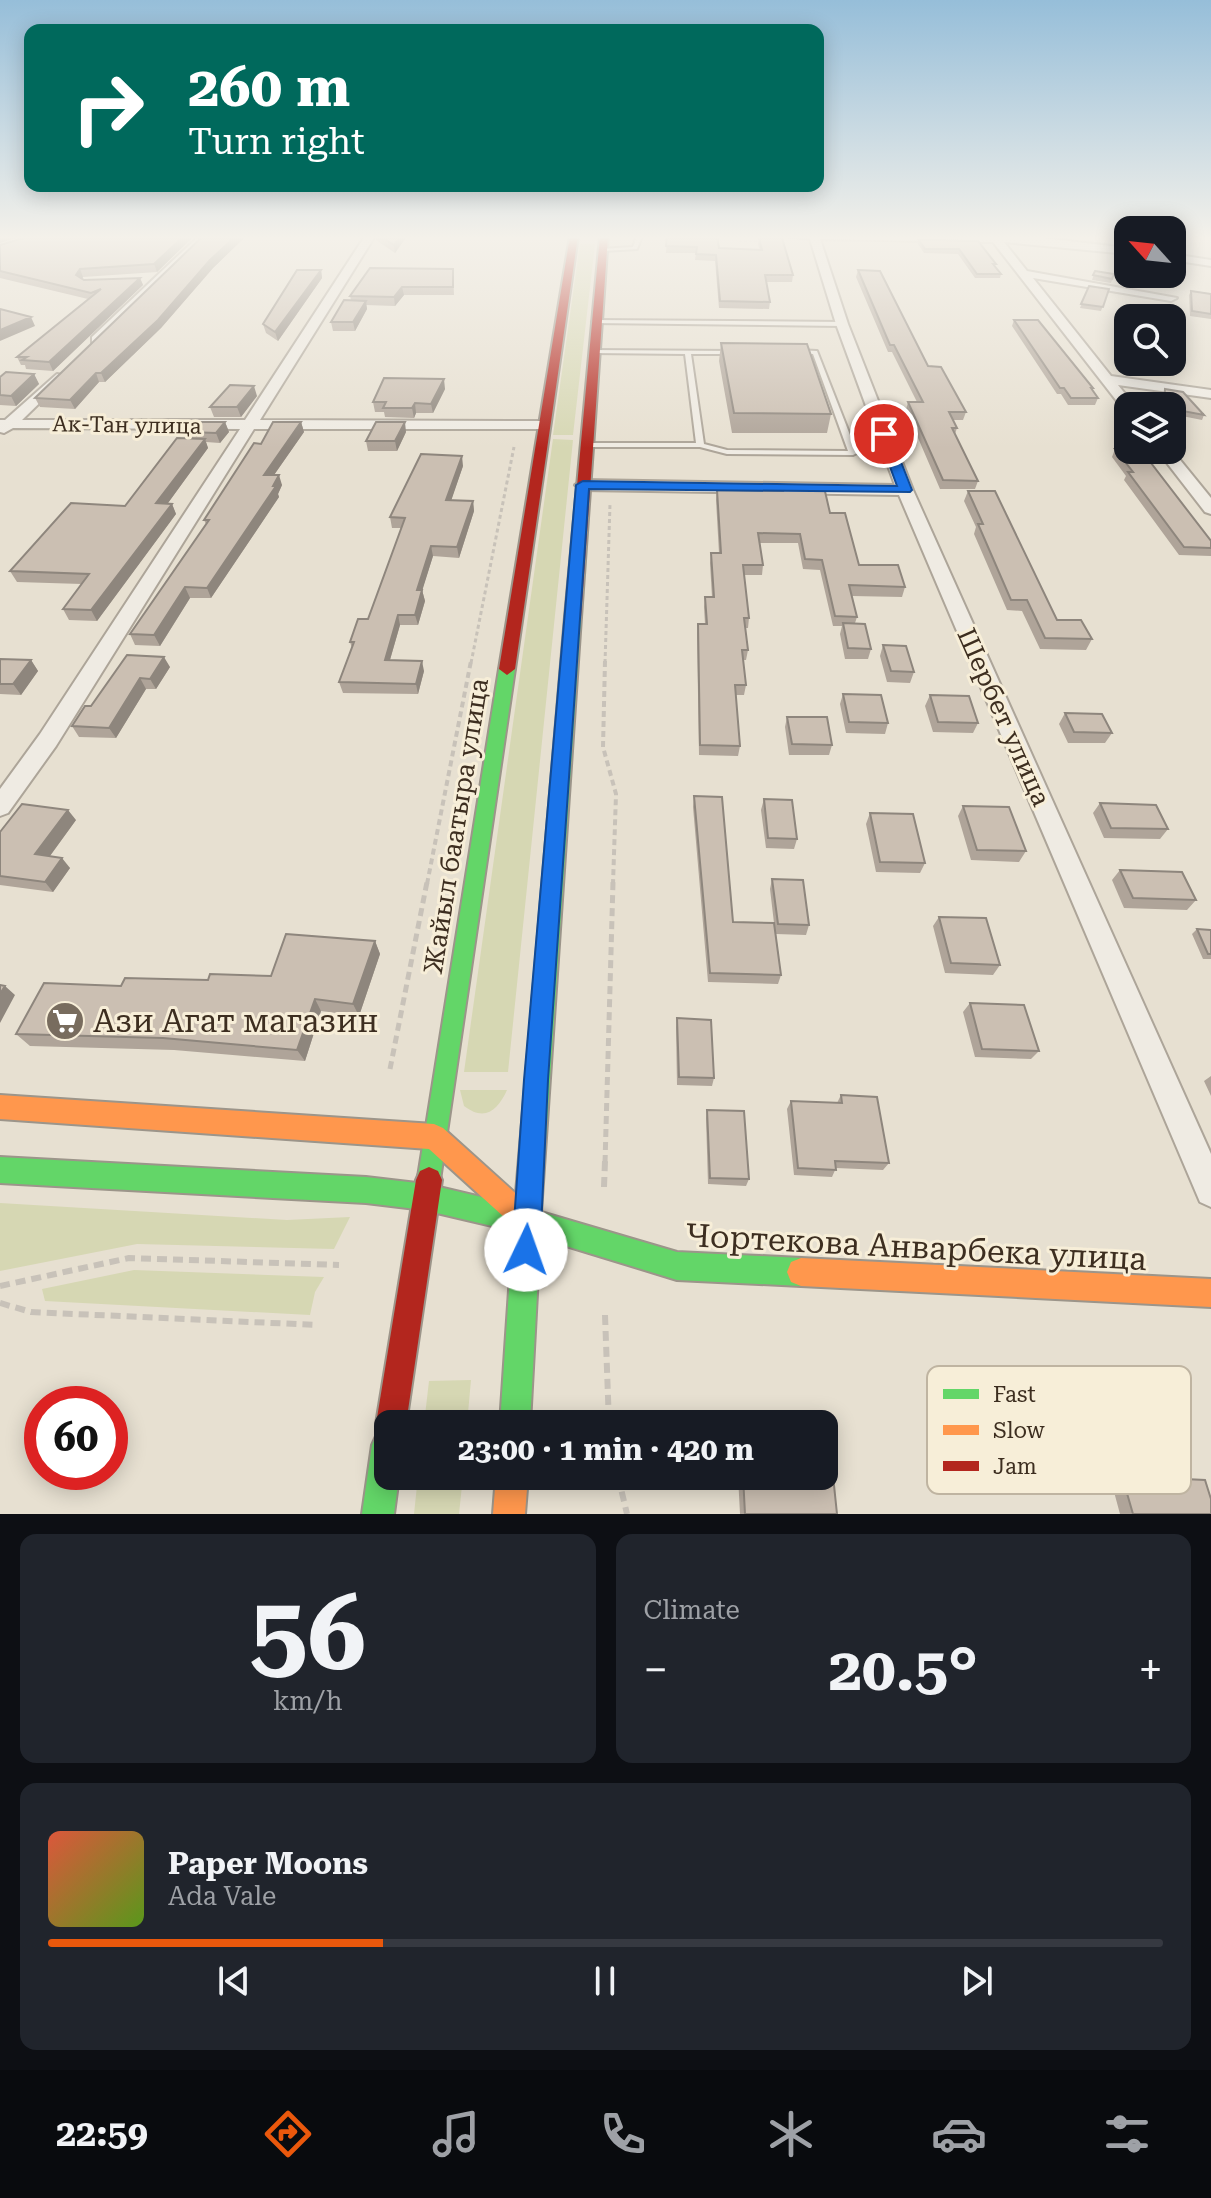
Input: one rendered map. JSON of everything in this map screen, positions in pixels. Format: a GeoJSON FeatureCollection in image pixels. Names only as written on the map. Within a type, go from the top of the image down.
{"type":"FeatureCollection","features":[{"type":"Feature","properties":{"kind":"main road","name":"Жайыл баатыра улица"},"geometry":{"type":"LineString","coordinates":[[393,1410],[562,307]]}},
{"type":"Feature","properties":{"kind":"main road"},"geometry":{"type":"LineString","coordinates":[[516,1410],[536,1080],[597,307]]}},
{"type":"Feature","properties":{"kind":"main road"},"geometry":{"type":"LineString","coordinates":[[0,1107],[434,1137],[528,1221]]}},
{"type":"Feature","properties":{"kind":"main road"},"geometry":{"type":"LineString","coordinates":[[0,1170],[366,1190],[424,1197]]}},
{"type":"Feature","properties":{"kind":"main road","name":"Чортекова Анварбека улица"},"geometry":{"type":"LineString","coordinates":[[424,1197],[528,1221],[677,1266],[1211,1293]]}},
{"type":"Feature","properties":{"kind":"main road"},"geometry":{"type":"LineString","coordinates":[[378,1514],[381,1490]]}},
{"type":"Feature","properties":{"kind":"main road"},"geometry":{"type":"LineString","coordinates":[[509,1514],[511,1490]]}},
{"type":"Feature","properties":{"kind":"street"},"geometry":{"type":"LineString","coordinates":[[91,345],[130,307]]}},
{"type":"Feature","properties":{"kind":"street"},"geometry":{"type":"LineString","coordinates":[[0,807],[48,740],[324,307]]}},
{"type":"Feature","properties":{"kind":"street","name":"Шербет улица"},"geometry":{"type":"LineString","coordinates":[[836,307],[905,490],[1211,1191]]}},
{"type":"Feature","properties":{"kind":"street"},"geometry":{"type":"LineString","coordinates":[[1048,307],[1117,392]]}},
{"type":"Feature","properties":{"kind":"street"},"geometry":{"type":"LineString","coordinates":[[3,427],[50,378],[69,367]]}},
{"type":"Feature","properties":{"kind":"street"},"geometry":{"type":"LineString","coordinates":[[1106,379],[1211,394]]}},
{"type":"Feature","properties":{"kind":"street","name":"Ак-Тан улица"},"geometry":{"type":"LineString","coordinates":[[3,427],[542,425]]}},
{"type":"Feature","properties":{"kind":"street"},"geometry":{"type":"LineString","coordinates":[[1175,464],[1211,509]]}},
{"type":"Feature","properties":{"kind":"street"},"geometry":{"type":"LineString","coordinates":[[583,485],[905,490]]}},
{"type":"Feature","properties":{"kind":"lane"},"geometry":{"type":"LineString","coordinates":[[595,322],[842,324]]}},
{"type":"Feature","properties":{"kind":"lane"},"geometry":{"type":"LineString","coordinates":[[593,351],[741,352]]}},
{"type":"Feature","properties":{"kind":"lane"},"geometry":{"type":"LineString","coordinates":[[688,352],[700,445]]}},
{"type":"Feature","properties":{"kind":"lane"},"geometry":{"type":"LineString","coordinates":[[586,445],[700,445],[727,452],[853,453],[815,352],[792,352]]}},
{"type":"Feature","properties":{"kind":"path"},"geometry":{"type":"LineString","coordinates":[[390,1069],[519,425]]}},
{"type":"Feature","properties":{"kind":"path"},"geometry":{"type":"LineString","coordinates":[[604,1187],[616,794],[603,747],[611,485]]}},
{"type":"Feature","properties":{"kind":"path"},"geometry":{"type":"LineString","coordinates":[[0,1286],[129,1258],[339,1265]]}},
{"type":"Feature","properties":{"kind":"path"},"geometry":{"type":"LineString","coordinates":[[0,1303],[31,1312],[317,1325]]}},
{"type":"Feature","properties":{"kind":"path"},"geometry":{"type":"LineString","coordinates":[[605,1315],[608,1410]]}},
{"type":"Feature","properties":{"kind":"path"},"geometry":{"type":"LineString","coordinates":[[621,1490],[627,1514]]}},
{"type":"Feature","properties":{"kind":"green space"},"geometry":{"type":"Polygon","coordinates":[[[571,307],[588,307],[573,435],[553,435],[571,307]]]}},
{"type":"Feature","properties":{"kind":"green space"},"geometry":{"type":"Polygon","coordinates":[[[553,439],[573,440],[508,1072],[464,1072],[553,439]]]}},
{"type":"Feature","properties":{"kind":"green space"},"geometry":{"type":"Polygon","coordinates":[[[460,1090],[507,1090],[490,1112],[478,1113],[464,1106],[460,1090]]]}},
{"type":"Feature","properties":{"kind":"green space"},"geometry":{"type":"Polygon","coordinates":[[[0,1203],[287,1220],[350,1217],[334,1249],[137,1244],[0,1271],[0,1203]]]}},
{"type":"Feature","properties":{"kind":"green space"},"geometry":{"type":"Polygon","coordinates":[[[134,1270],[324,1277],[315,1292],[310,1315],[45,1301],[42,1289],[134,1270]]]}},
{"type":"Feature","properties":{"kind":"green space"},"geometry":{"type":"Polygon","coordinates":[[[471,1380],[468,1410],[426,1410],[429,1381],[471,1380]]]}},
{"type":"Feature","properties":{"kind":"green space"},"geometry":{"type":"Polygon","coordinates":[[[417,1490],[462,1490],[459,1514],[414,1514],[417,1490]]]}},
{"type":"Feature","properties":{"kind":"building"},"geometry":{"type":"Polygon","coordinates":[[[79,307],[109,307],[49,362],[17,357],[79,307]]]}},
{"type":"Feature","properties":{"kind":"building"},"geometry":{"type":"Polygon","coordinates":[[[130,307],[170,307],[70,400],[35,398],[130,307]]]}},
{"type":"Feature","properties":{"kind":"building"},"geometry":{"type":"Polygon","coordinates":[[[274,307],[294,307],[275,332],[263,324],[274,307]]]}},
{"type":"Feature","properties":{"kind":"building"},"geometry":{"type":"Polygon","coordinates":[[[340,307],[363,307],[353,322],[331,322],[340,307]]]}},
{"type":"Feature","properties":{"kind":"building"},"geometry":{"type":"Polygon","coordinates":[[[874,307],[898,307],[928,366],[941,367],[966,412],[949,412],[957,428],[952,428],[978,481],[943,480],[908,402],[923,402],[894,345],[890,345],[874,307]]]}},
{"type":"Feature","properties":{"kind":"building"},"geometry":{"type":"Polygon","coordinates":[[[1192,307],[1211,307],[1211,314],[1192,311],[1192,307]]]}},
{"type":"Feature","properties":{"kind":"building"},"geometry":{"type":"Polygon","coordinates":[[[0,309],[31,317],[0,330],[0,309]]]}},
{"type":"Feature","properties":{"kind":"building"},"geometry":{"type":"Polygon","coordinates":[[[1014,320],[1038,320],[1098,398],[1071,398],[1064,388],[1060,388],[1014,320]]]}},
{"type":"Feature","properties":{"kind":"building"},"geometry":{"type":"Polygon","coordinates":[[[721,343],[807,344],[831,414],[734,413],[721,343]]]}},
{"type":"Feature","properties":{"kind":"building"},"geometry":{"type":"Polygon","coordinates":[[[6,372],[34,374],[11,396],[0,395],[0,377],[6,372]]]}},
{"type":"Feature","properties":{"kind":"building"},"geometry":{"type":"Polygon","coordinates":[[[384,378],[444,379],[431,404],[415,403],[412,408],[383,408],[386,402],[373,402],[384,378]]]}},
{"type":"Feature","properties":{"kind":"building"},"geometry":{"type":"Polygon","coordinates":[[[230,385],[254,386],[237,407],[210,407],[230,385]]]}},
{"type":"Feature","properties":{"kind":"building"},"geometry":{"type":"Polygon","coordinates":[[[1186,395],[1204,415],[1186,412],[1186,395]]]}},
{"type":"Feature","properties":{"kind":"building"},"geometry":{"type":"Polygon","coordinates":[[[198,422],[225,422],[216,433],[189,432],[198,422]]]}},
{"type":"Feature","properties":{"kind":"building"},"geometry":{"type":"Polygon","coordinates":[[[273,422],[301,422],[264,475],[279,475],[273,486],[276,486],[207,588],[185,587],[154,635],[130,634],[209,520],[204,520],[254,443],[261,444],[273,422]]]}},
{"type":"Feature","properties":{"kind":"building"},"geometry":{"type":"Polygon","coordinates":[[[376,422],[405,422],[395,441],[366,441],[376,422]]]}},
{"type":"Feature","properties":{"kind":"building"},"geometry":{"type":"Polygon","coordinates":[[[177,438],[205,439],[156,503],[172,504],[91,610],[63,609],[89,574],[10,571],[71,503],[125,506],[177,438]]]}},
{"type":"Feature","properties":{"kind":"building"},"geometry":{"type":"Polygon","coordinates":[[[421,454],[462,456],[446,500],[473,501],[457,547],[431,546],[417,590],[422,590],[415,615],[398,615],[385,660],[422,661],[416,684],[339,682],[354,642],[350,642],[358,619],[368,619],[405,518],[390,517],[421,454]]]}},
{"type":"Feature","properties":{"kind":"building"},"geometry":{"type":"Polygon","coordinates":[[[1127,464],[1152,464],[1211,541],[1211,548],[1184,547],[1128,472],[1133,472],[1127,464]]]}},
{"type":"Feature","properties":{"kind":"building"},"geometry":{"type":"Polygon","coordinates":[[[782,486],[824,487],[830,513],[845,513],[859,565],[898,565],[905,587],[849,585],[857,617],[835,616],[822,560],[805,559],[800,534],[758,533],[763,565],[743,565],[749,618],[744,618],[748,650],[742,650],[746,685],[735,685],[740,746],[700,745],[698,624],[707,624],[705,597],[714,597],[711,553],[721,553],[717,490],[783,491],[782,486]]]}},
{"type":"Feature","properties":{"kind":"building"},"geometry":{"type":"Polygon","coordinates":[[[968,491],[995,491],[1057,620],[1081,620],[1092,639],[1045,638],[1027,600],[1011,600],[978,524],[983,524],[968,491]]]}},
{"type":"Feature","properties":{"kind":"building"},"geometry":{"type":"Polygon","coordinates":[[[843,623],[865,624],[871,649],[848,648],[843,623]]]}},
{"type":"Feature","properties":{"kind":"building"},"geometry":{"type":"Polygon","coordinates":[[[883,645],[906,646],[914,672],[891,671],[883,645]]]}},
{"type":"Feature","properties":{"kind":"building"},"geometry":{"type":"Polygon","coordinates":[[[127,655],[164,657],[150,679],[140,678],[109,728],[72,726],[85,706],[91,706],[127,655]]]}},
{"type":"Feature","properties":{"kind":"building"},"geometry":{"type":"Polygon","coordinates":[[[0,659],[31,660],[13,684],[0,684],[0,659]]]}},
{"type":"Feature","properties":{"kind":"building"},"geometry":{"type":"Polygon","coordinates":[[[843,694],[881,695],[888,723],[849,722],[843,694]]]}},
{"type":"Feature","properties":{"kind":"building"},"geometry":{"type":"Polygon","coordinates":[[[930,695],[969,696],[978,723],[938,722],[930,695]]]}},
{"type":"Feature","properties":{"kind":"building"},"geometry":{"type":"Polygon","coordinates":[[[1065,713],[1102,714],[1112,733],[1074,732],[1065,713]]]}},
{"type":"Feature","properties":{"kind":"building"},"geometry":{"type":"Polygon","coordinates":[[[787,717],[827,717],[832,745],[792,744],[787,717]]]}},
{"type":"Feature","properties":{"kind":"building"},"geometry":{"type":"Polygon","coordinates":[[[694,796],[722,797],[733,922],[774,923],[781,975],[710,973],[694,796]]]}},
{"type":"Feature","properties":{"kind":"building"},"geometry":{"type":"Polygon","coordinates":[[[764,799],[792,800],[797,839],[768,838],[764,799]]]}},
{"type":"Feature","properties":{"kind":"building"},"geometry":{"type":"Polygon","coordinates":[[[1100,803],[1156,805],[1168,829],[1111,828],[1100,803]]]}},
{"type":"Feature","properties":{"kind":"building"},"geometry":{"type":"Polygon","coordinates":[[[22,804],[68,810],[35,854],[62,858],[45,882],[0,876],[0,832],[22,804]]]}},
{"type":"Feature","properties":{"kind":"building"},"geometry":{"type":"Polygon","coordinates":[[[963,806],[1009,807],[1026,851],[977,850],[963,806]]]}},
{"type":"Feature","properties":{"kind":"building"},"geometry":{"type":"Polygon","coordinates":[[[870,813],[913,814],[925,863],[880,862],[870,813]]]}},
{"type":"Feature","properties":{"kind":"building"},"geometry":{"type":"Polygon","coordinates":[[[1120,870],[1182,872],[1196,900],[1133,898],[1120,870]]]}},
{"type":"Feature","properties":{"kind":"building"},"geometry":{"type":"Polygon","coordinates":[[[772,879],[803,880],[809,925],[778,924],[772,879]]]}},
{"type":"Feature","properties":{"kind":"building"},"geometry":{"type":"Polygon","coordinates":[[[939,917],[986,918],[1000,965],[951,963],[939,917]]]}},
{"type":"Feature","properties":{"kind":"building"},"geometry":{"type":"Polygon","coordinates":[[[1197,929],[1211,930],[1211,954],[1208,954],[1197,929]]]}},
{"type":"Feature","properties":{"kind":"building"},"geometry":{"type":"Polygon","coordinates":[[[286,934],[375,941],[353,1004],[315,999],[297,1050],[163,1038],[16,1034],[44,983],[121,986],[125,978],[208,980],[210,974],[271,976],[286,934]]]}},
{"type":"Feature","properties":{"kind":"building"},"geometry":{"type":"Polygon","coordinates":[[[970,1003],[1024,1005],[1039,1051],[982,1049],[970,1003]]]}},
{"type":"Feature","properties":{"kind":"building"},"geometry":{"type":"Polygon","coordinates":[[[677,1018],[711,1020],[714,1078],[679,1077],[677,1018]]]}},
{"type":"Feature","properties":{"kind":"building"},"geometry":{"type":"Polygon","coordinates":[[[841,1095],[877,1097],[889,1163],[835,1161],[836,1170],[798,1168],[791,1101],[842,1103],[841,1095]]]}},
{"type":"Feature","properties":{"kind":"building"},"geometry":{"type":"Polygon","coordinates":[[[707,1110],[744,1111],[749,1179],[710,1178],[707,1110]]]}},
{"type":"Feature","properties":{"kind":"building"},"geometry":{"type":"Polygon","coordinates":[[[1191,1479],[1205,1480],[1211,1499],[1211,1514],[1133,1514],[1127,1494],[1191,1494],[1191,1479]]]}},
{"type":"Feature","properties":{"kind":"building"},"geometry":{"type":"Polygon","coordinates":[[[744,1490],[834,1490],[837,1514],[745,1514],[744,1490]]]}},
{"type":"Feature","properties":{"kind":"traffic: fast"},"geometry":{"type":"LineString","coordinates":[[516,1410],[536,1080],[573,617]]}},
{"type":"Feature","properties":{"kind":"traffic: fast"},"geometry":{"type":"LineString","coordinates":[[429,1180],[507,669]]}},
{"type":"Feature","properties":{"kind":"traffic: fast"},"geometry":{"type":"LineString","coordinates":[[0,1170],[366,1190],[424,1197],[528,1221],[677,1266],[801,1272]]}},
{"type":"Feature","properties":{"kind":"traffic: fast"},"geometry":{"type":"LineString","coordinates":[[378,1514],[381,1490]]}},
{"type":"Feature","properties":{"kind":"traffic: slow"},"geometry":{"type":"LineString","coordinates":[[0,1107],[434,1137],[525,1219]]}},
{"type":"Feature","properties":{"kind":"traffic: slow"},"geometry":{"type":"LineString","coordinates":[[801,1272],[1211,1293]]}},
{"type":"Feature","properties":{"kind":"traffic: slow"},"geometry":{"type":"LineString","coordinates":[[509,1514],[511,1490]]}},
{"type":"Feature","properties":{"kind":"traffic: jam"},"geometry":{"type":"LineString","coordinates":[[507,669],[563,307]]}},
{"type":"Feature","properties":{"kind":"traffic: jam"},"geometry":{"type":"LineString","coordinates":[[573,617],[598,307]]}},
{"type":"Feature","properties":{"kind":"traffic: jam"},"geometry":{"type":"LineString","coordinates":[[393,1410],[429,1180]]}},
{"type":"Feature","properties":{"kind":"place","name":"Ази Агат магазин"},"geometry":{"type":"Point","coordinates":[65,1021]}},
{"type":"Feature","properties":{"kind":"route"},"geometry":{"type":"LineString","coordinates":[[526,1250],[536,1080],[583,485],[905,490],[884,434]]}}]}
